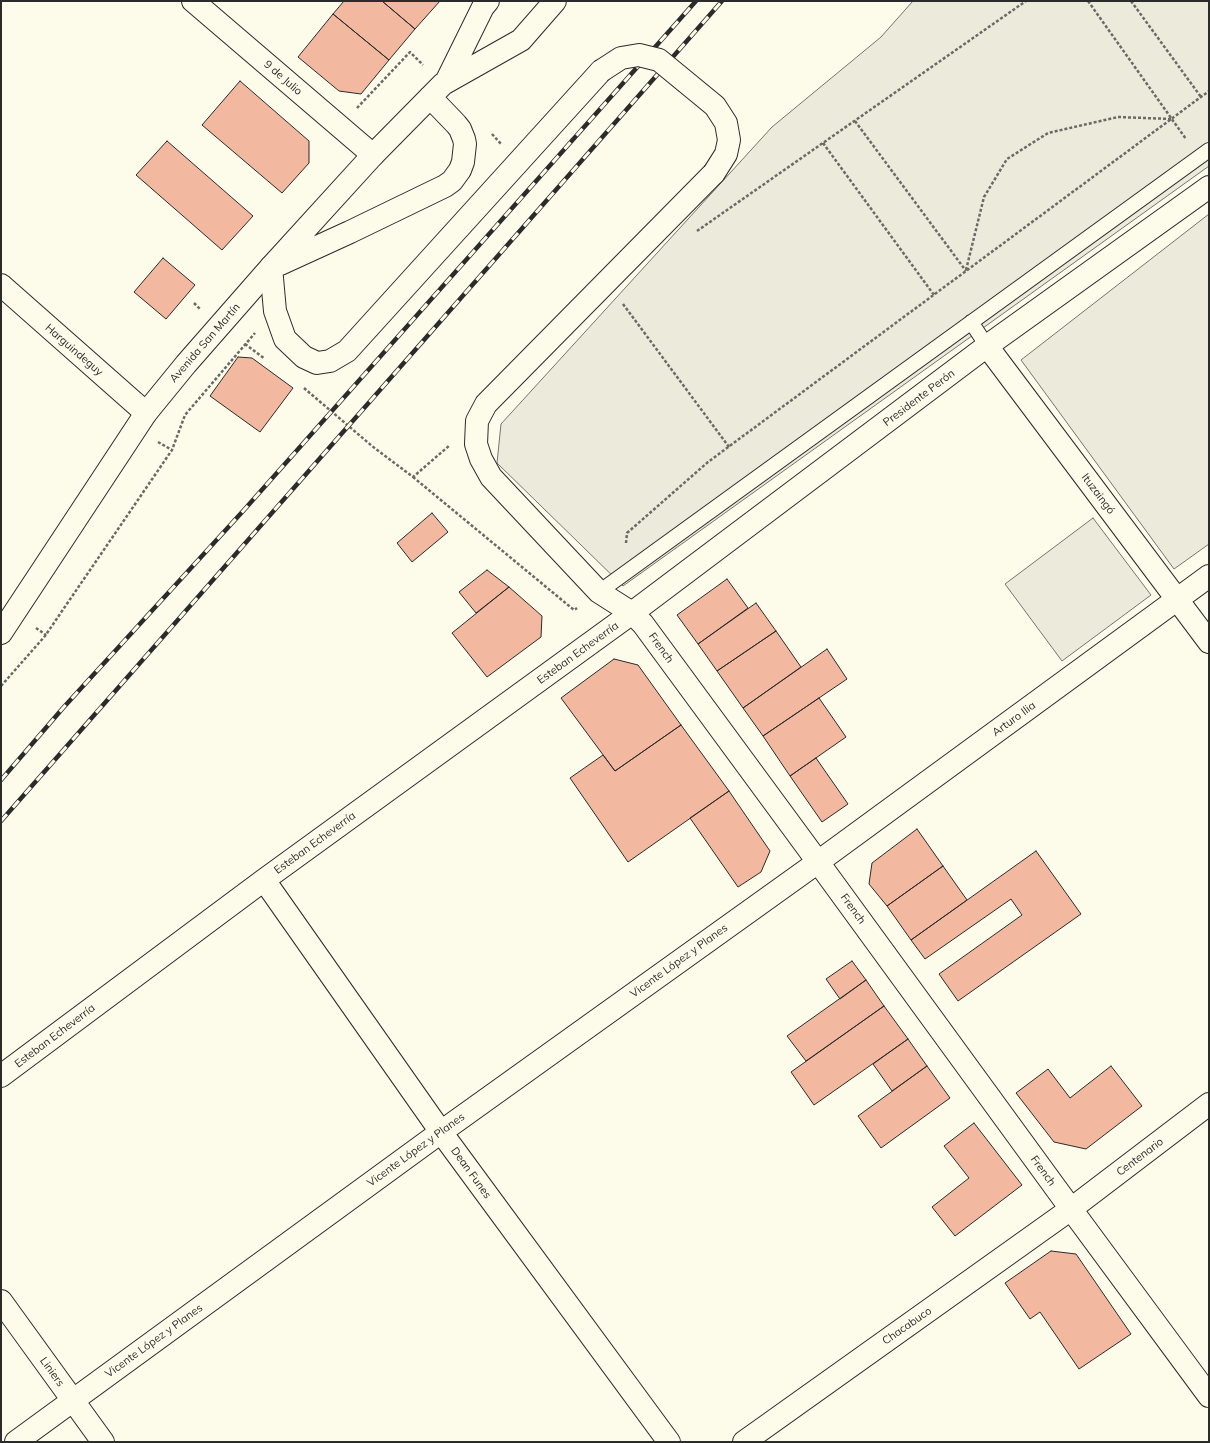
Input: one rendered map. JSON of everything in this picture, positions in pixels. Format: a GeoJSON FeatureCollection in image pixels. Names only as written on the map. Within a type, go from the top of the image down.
{"type":"FeatureCollection","features":[{"type":"Feature","properties":{"kind":"street","name":"9 de Julio"},"geometry":{"type":"LineString","coordinates":[[193,1],[373,155]]}},
{"type":"Feature","properties":{"kind":"street","name":"Avenida San Martín"},"geometry":{"type":"LineString","coordinates":[[446,82],[483,7],[488,1]]}},
{"type":"Feature","properties":{"kind":"street","name":"Avenida San Martín"},"geometry":{"type":"LineString","coordinates":[[1,633],[146,414],[186,364],[271,267],[373,155],[446,82],[521,40],[555,1]]}},
{"type":"Feature","properties":{"kind":"street"},"geometry":{"type":"LineString","coordinates":[[430,98],[456,124],[464,139],[465,144],[463,162],[460,170],[452,181],[445,186],[350,232],[271,267],[275,311],[285,338],[304,357],[317,363],[330,361],[347,351],[601,71],[621,58],[639,55],[659,60],[715,106],[726,123],[729,140],[726,154],[714,173],[486,404],[478,421]]}},
{"type":"Feature","properties":{"kind":"street","name":"Presidente Perón"},"geometry":{"type":"LineString","coordinates":[[632,613],[987,346],[1209,187]]}},
{"type":"Feature","properties":{"kind":"street","name":"Harguindeguy"},"geometry":{"type":"LineString","coordinates":[[1,285],[146,414]]}},
{"type":"Feature","properties":{"kind":"street","name":"Ituzaingó"},"geometry":{"type":"LineString","coordinates":[[987,346],[1209,642]]}},
{"type":"Feature","properties":{"kind":"street","name":"French"},"geometry":{"type":"LineString","coordinates":[[478,421],[476,444],[481,459],[491,477],[599,592],[632,613],[643,624],[1209,1396]]}},
{"type":"Feature","properties":{"kind":"street","name":"Arturo Ilia"},"geometry":{"type":"LineString","coordinates":[[818,862],[1209,576]]}},
{"type":"Feature","properties":{"kind":"street","name":"Esteban Echeverría"},"geometry":{"type":"LineString","coordinates":[[1,1076],[264,880],[632,613]]}},
{"type":"Feature","properties":{"kind":"street","name":"Vicente López y Planes"},"geometry":{"type":"LineString","coordinates":[[16,1442],[441,1132],[818,862]]}},
{"type":"Feature","properties":{"kind":"street","name":"Dean Funes"},"geometry":{"type":"LineString","coordinates":[[264,880],[441,1132],[669,1442]]}},
{"type":"Feature","properties":{"kind":"street","name":"Centenario"},"geometry":{"type":"LineString","coordinates":[[1071,1209],[1209,1104]]}},
{"type":"Feature","properties":{"kind":"street","name":"Chacabuco"},"geometry":{"type":"LineString","coordinates":[[744,1442],[1071,1209]]}},
{"type":"Feature","properties":{"kind":"street","name":"Liniers"},"geometry":{"type":"LineString","coordinates":[[1,1301],[103,1442]]}},
{"type":"Feature","properties":{"kind":"lane"},"geometry":{"type":"LineString","coordinates":[[599,592],[1204,154]]}},
{"type":"Feature","properties":{"kind":"lane"},"geometry":{"type":"LineString","coordinates":[[971,322],[987,346]]}},
{"type":"Feature","properties":{"kind":"path"},"geometry":{"type":"LineString","coordinates":[[695,233],[1026,1]]}},
{"type":"Feature","properties":{"kind":"path"},"geometry":{"type":"LineString","coordinates":[[1088,1],[1172,119],[1204,154]]}},
{"type":"Feature","properties":{"kind":"path"},"geometry":{"type":"LineString","coordinates":[[1131,1],[1201,97]]}},
{"type":"Feature","properties":{"kind":"path"},"geometry":{"type":"LineString","coordinates":[[632,569],[626,552],[627,533],[708,462],[1209,91]]}},
{"type":"Feature","properties":{"kind":"path"},"geometry":{"type":"LineString","coordinates":[[966,271],[984,197],[1007,159],[1048,134],[1118,117],[1172,119]]}},
{"type":"Feature","properties":{"kind":"path"},"geometry":{"type":"LineString","coordinates":[[855,121],[966,271]]}},
{"type":"Feature","properties":{"kind":"path"},"geometry":{"type":"LineString","coordinates":[[823,143],[934,295]]}},
{"type":"Feature","properties":{"kind":"path"},"geometry":{"type":"LineString","coordinates":[[621,301],[729,446]]}},
{"type":"Feature","properties":{"kind":"path"},"geometry":{"type":"LineString","coordinates":[[194,303],[221,325]]}},
{"type":"Feature","properties":{"kind":"path"},"geometry":{"type":"LineString","coordinates":[[1,686],[45,636],[172,450],[185,415],[244,344],[275,311]]}},
{"type":"Feature","properties":{"kind":"path"},"geometry":{"type":"LineString","coordinates":[[244,344],[270,363]]}},
{"type":"Feature","properties":{"kind":"path"},"geometry":{"type":"LineString","coordinates":[[302,386],[372,446],[413,477],[574,610],[599,592]]}},
{"type":"Feature","properties":{"kind":"path"},"geometry":{"type":"LineString","coordinates":[[413,477],[478,421]]}},
{"type":"Feature","properties":{"kind":"shaded area"},"geometry":{"type":"Polygon","coordinates":[[[913,1],[1209,1],[1209,166],[623,586],[497,463],[501,424],[772,127],[881,37],[913,1]]]}},
{"type":"Feature","properties":{"kind":"shaded area"},"geometry":{"type":"Polygon","coordinates":[[[1209,214],[1209,544],[1174,569],[1021,360],[1209,214]]]}},
{"type":"Feature","properties":{"kind":"shaded area"},"geometry":{"type":"Polygon","coordinates":[[[1093,518],[1151,595],[1062,661],[1005,584],[1093,518]]]}},
{"type":"Feature","properties":{"kind":"building"},"geometry":{"type":"Polygon","coordinates":[[[344,1],[382,1],[415,29],[389,60],[333,14],[344,1]]]}},
{"type":"Feature","properties":{"kind":"building"},"geometry":{"type":"Polygon","coordinates":[[[382,1],[440,1],[415,29],[382,1]]]}},
{"type":"Feature","properties":{"kind":"building"},"geometry":{"type":"Polygon","coordinates":[[[333,14],[389,60],[361,94],[339,91],[298,57],[333,14]]]}},
{"type":"Feature","properties":{"kind":"building"},"geometry":{"type":"Polygon","coordinates":[[[240,81],[309,141],[309,163],[282,193],[202,125],[240,81]]]}},
{"type":"Feature","properties":{"kind":"building"},"geometry":{"type":"Polygon","coordinates":[[[167,141],[253,216],[222,250],[136,175],[167,141]]]}},
{"type":"Feature","properties":{"kind":"building"},"geometry":{"type":"Polygon","coordinates":[[[163,258],[195,285],[166,319],[134,292],[163,258]]]}},
{"type":"Feature","properties":{"kind":"building"},"geometry":{"type":"Polygon","coordinates":[[[238,357],[252,358],[293,388],[260,432],[210,396],[238,357]]]}},
{"type":"Feature","properties":{"kind":"building"},"geometry":{"type":"Polygon","coordinates":[[[432,513],[448,532],[412,562],[397,543],[432,513]]]}},
{"type":"Feature","properties":{"kind":"building"},"geometry":{"type":"Polygon","coordinates":[[[487,570],[509,587],[476,613],[459,592],[487,570]]]}},
{"type":"Feature","properties":{"kind":"building"},"geometry":{"type":"Polygon","coordinates":[[[727,579],[748,608],[698,644],[677,615],[727,579]]]}},
{"type":"Feature","properties":{"kind":"building"},"geometry":{"type":"Polygon","coordinates":[[[509,587],[542,616],[541,637],[487,677],[452,633],[509,587]]]}},
{"type":"Feature","properties":{"kind":"building"},"geometry":{"type":"Polygon","coordinates":[[[756,603],[776,631],[717,671],[698,644],[756,603]]]}},
{"type":"Feature","properties":{"kind":"building"},"geometry":{"type":"Polygon","coordinates":[[[776,631],[801,667],[743,708],[717,671],[776,631]]]}},
{"type":"Feature","properties":{"kind":"building"},"geometry":{"type":"Polygon","coordinates":[[[827,649],[847,679],[763,736],[743,708],[827,649]]]}},
{"type":"Feature","properties":{"kind":"building"},"geometry":{"type":"Polygon","coordinates":[[[614,659],[638,665],[681,725],[615,771],[561,698],[614,659]]]}},
{"type":"Feature","properties":{"kind":"building"},"geometry":{"type":"Polygon","coordinates":[[[819,698],[846,737],[790,776],[763,736],[819,698]]]}},
{"type":"Feature","properties":{"kind":"building"},"geometry":{"type":"Polygon","coordinates":[[[681,725],[729,791],[628,862],[570,778],[603,755],[615,771],[681,725]]]}},
{"type":"Feature","properties":{"kind":"building"},"geometry":{"type":"Polygon","coordinates":[[[816,758],[848,804],[822,822],[790,776],[816,758]]]}},
{"type":"Feature","properties":{"kind":"building"},"geometry":{"type":"Polygon","coordinates":[[[729,791],[770,851],[761,872],[738,887],[690,818],[729,791]]]}},
{"type":"Feature","properties":{"kind":"building"},"geometry":{"type":"Polygon","coordinates":[[[917,829],[943,866],[887,906],[869,884],[872,863],[917,829]]]}},
{"type":"Feature","properties":{"kind":"building"},"geometry":{"type":"Polygon","coordinates":[[[1036,851],[1081,914],[958,1001],[939,974],[1022,915],[1011,899],[925,959],[911,940],[1036,851]]]}},
{"type":"Feature","properties":{"kind":"building"},"geometry":{"type":"Polygon","coordinates":[[[943,866],[967,900],[911,940],[887,906],[943,866]]]}},
{"type":"Feature","properties":{"kind":"building"},"geometry":{"type":"Polygon","coordinates":[[[852,961],[866,980],[840,999],[826,979],[852,961]]]}},
{"type":"Feature","properties":{"kind":"building"},"geometry":{"type":"Polygon","coordinates":[[[866,980],[884,1006],[806,1061],[787,1036],[866,980]]]}},
{"type":"Feature","properties":{"kind":"building"},"geometry":{"type":"Polygon","coordinates":[[[884,1006],[908,1039],[814,1105],[791,1072],[884,1006]]]}},
{"type":"Feature","properties":{"kind":"building"},"geometry":{"type":"Polygon","coordinates":[[[908,1039],[927,1066],[892,1091],[873,1064],[908,1039]]]}},
{"type":"Feature","properties":{"kind":"building"},"geometry":{"type":"Polygon","coordinates":[[[927,1066],[950,1098],[881,1148],[858,1116],[927,1066]]]}},
{"type":"Feature","properties":{"kind":"building"},"geometry":{"type":"Polygon","coordinates":[[[1111,1066],[1142,1106],[1086,1149],[1054,1142],[1016,1093],[1048,1069],[1070,1098],[1111,1066]]]}},
{"type":"Feature","properties":{"kind":"building"},"geometry":{"type":"Polygon","coordinates":[[[974,1123],[1022,1185],[955,1236],[932,1207],[969,1178],[944,1146],[974,1123]]]}},
{"type":"Feature","properties":{"kind":"building"},"geometry":{"type":"Polygon","coordinates":[[[1051,1251],[1076,1254],[1131,1334],[1079,1369],[1040,1312],[1030,1319],[1005,1283],[1051,1251]]]}},
{"type":"Feature","properties":{"kind":"railway"},"geometry":{"type":"LineString","coordinates":[[1,780],[63,708],[244,510],[696,1]]}},
{"type":"Feature","properties":{"kind":"railway"},"geometry":{"type":"LineString","coordinates":[[1,821],[722,1]]}}]}
